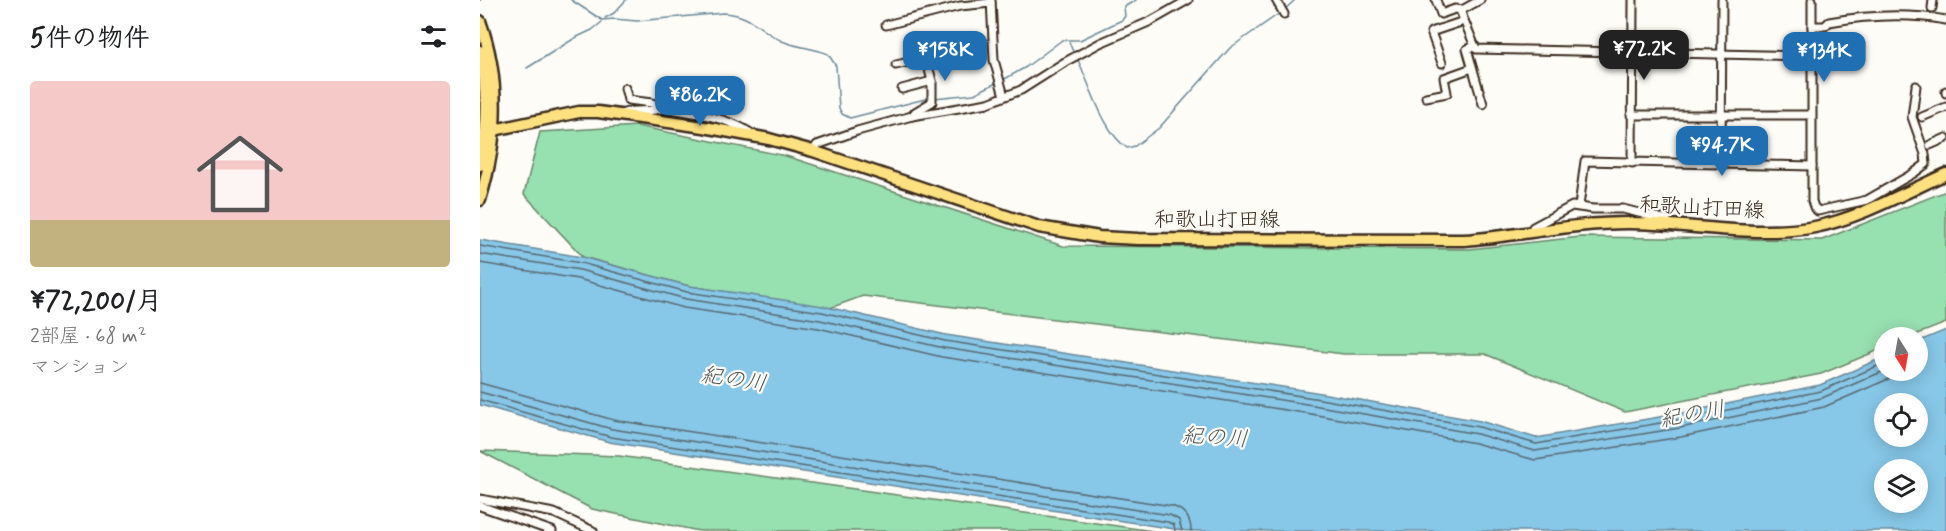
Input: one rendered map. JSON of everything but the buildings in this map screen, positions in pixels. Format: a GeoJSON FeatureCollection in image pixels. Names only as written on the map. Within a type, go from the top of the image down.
{"type":"FeatureCollection","features":[{"type":"Feature","properties":{"kind":"main road"},"geometry":{"type":"LineString","coordinates":[[480,21],[493,69],[495,94],[489,131]]}},
{"type":"Feature","properties":{"kind":"main road"},"geometry":{"type":"LineString","coordinates":[[480,51],[489,131],[480,201]]}},
{"type":"Feature","properties":{"kind":"main road","name":"和歌山打田線"},"geometry":{"type":"LineString","coordinates":[[489,131],[579,112],[620,115],[704,127],[749,135],[813,151],[1016,221],[1067,233],[1138,239],[1464,240],[1581,224],[1629,223],[1784,230],[1839,221],[1869,204],[1946,174]]}},
{"type":"Feature","properties":{"kind":"main road"},"geometry":{"type":"LineString","coordinates":[[480,165],[489,145]]}},
{"type":"Feature","properties":{"kind":"street"},"geometry":{"type":"LineString","coordinates":[[813,151],[817,145],[825,142],[912,116],[988,103],[1003,93],[1021,90],[1100,43],[1151,21],[1188,0]]}},
{"type":"Feature","properties":{"kind":"street"},"geometry":{"type":"LineString","coordinates":[[1276,0],[1284,14]]}},
{"type":"Feature","properties":{"kind":"street"},"geometry":{"type":"LineString","coordinates":[[1436,0],[1441,14],[1480,0]]}},
{"type":"Feature","properties":{"kind":"street"},"geometry":{"type":"LineString","coordinates":[[1632,163],[1633,0]]}},
{"type":"Feature","properties":{"kind":"street"},"geometry":{"type":"LineString","coordinates":[[1720,164],[1722,0]]}},
{"type":"Feature","properties":{"kind":"street"},"geometry":{"type":"LineString","coordinates":[[1812,0],[1812,201],[1818,211],[1869,204],[1926,164],[1925,154],[1912,117],[1916,86]]}},
{"type":"Feature","properties":{"kind":"street"},"geometry":{"type":"LineString","coordinates":[[886,25],[960,6],[991,1],[994,60],[1003,93]]}},
{"type":"Feature","properties":{"kind":"street"},"geometry":{"type":"LineString","coordinates":[[1466,5],[1461,13],[1473,47]]}},
{"type":"Feature","properties":{"kind":"street"},"geometry":{"type":"LineString","coordinates":[[1812,26],[1825,26],[1835,21],[1879,15],[1919,16],[1946,20]]}},
{"type":"Feature","properties":{"kind":"street"},"geometry":{"type":"LineString","coordinates":[[1442,63],[1431,32],[1464,21]]}},
{"type":"Feature","properties":{"kind":"street"},"geometry":{"type":"LineString","coordinates":[[1483,104],[1467,49],[1473,47],[1476,49],[1811,56]]}},
{"type":"Feature","properties":{"kind":"street"},"geometry":{"type":"LineString","coordinates":[[896,65],[948,52]]}},
{"type":"Feature","properties":{"kind":"street"},"geometry":{"type":"LineString","coordinates":[[912,116],[932,102],[932,81],[926,58]]}},
{"type":"Feature","properties":{"kind":"street"},"geometry":{"type":"LineString","coordinates":[[1426,97],[1447,93],[1444,78],[1473,68]]}},
{"type":"Feature","properties":{"kind":"street"},"geometry":{"type":"LineString","coordinates":[[902,89],[932,81]]}},
{"type":"Feature","properties":{"kind":"street"},"geometry":{"type":"LineString","coordinates":[[626,88],[628,100],[711,116],[742,128],[749,132],[749,135]]}},
{"type":"Feature","properties":{"kind":"street"},"geometry":{"type":"LineString","coordinates":[[1922,117],[1946,107]]}},
{"type":"Feature","properties":{"kind":"street"},"geometry":{"type":"LineString","coordinates":[[620,115],[627,111],[655,111],[663,108]]}},
{"type":"Feature","properties":{"kind":"street"},"geometry":{"type":"LineString","coordinates":[[1632,114],[1811,115]]}},
{"type":"Feature","properties":{"kind":"street"},"geometry":{"type":"LineString","coordinates":[[1930,145],[1946,138]]}},
{"type":"Feature","properties":{"kind":"street"},"geometry":{"type":"LineString","coordinates":[[1580,206],[1585,161],[1812,166]]}},
{"type":"Feature","properties":{"kind":"street"},"geometry":{"type":"LineString","coordinates":[[1532,231],[1533,227],[1572,206],[1623,209],[1667,220],[1669,225]]}},
{"type":"Feature","properties":{"kind":"street"},"geometry":{"type":"LineString","coordinates":[[480,499],[554,513],[593,531]]}},
{"type":"Feature","properties":{"kind":"street"},"geometry":{"type":"LineString","coordinates":[[480,506],[552,531]]}},
{"type":"Feature","properties":{"kind":"green space"},"geometry":{"type":"Polygon","coordinates":[[[637,126],[786,156],[1063,246],[1469,249],[1581,237],[1822,240],[1946,191],[1946,323],[1928,330],[1928,327],[1874,327],[1874,352],[1821,374],[1625,412],[1485,354],[1344,354],[863,296],[830,308],[689,286],[583,257],[524,194],[540,132],[637,126]]]}},
{"type":"Feature","properties":{"kind":"green space"},"geometry":{"type":"Polygon","coordinates":[[[480,451],[619,456],[1153,531],[699,531],[592,509],[480,451]]]}},
{"type":"Feature","properties":{"kind":"water","name":"紀の川"},"geometry":{"type":"Polygon","coordinates":[[[480,240],[582,257],[689,286],[823,306],[946,335],[1315,392],[1480,421],[1536,438],[1677,414],[1820,385],[1874,361],[1874,381],[1928,381],[1928,337],[1946,330],[1946,531],[1187,531],[609,442],[480,405],[480,240]]]}},
{"type":"Feature","properties":{"kind":"waterway"},"geometry":{"type":"LineString","coordinates":[[571,0],[602,20],[637,21],[723,13],[741,16],[782,41],[828,54],[836,66],[839,108],[842,114],[850,118],[929,98]]}},
{"type":"Feature","properties":{"kind":"waterway"},"geometry":{"type":"LineString","coordinates":[[605,18],[614,13],[626,0]]}},
{"type":"Feature","properties":{"kind":"waterway"},"geometry":{"type":"LineString","coordinates":[[1003,80],[1026,67],[1062,40],[1080,40],[1122,20],[1125,16],[1124,7],[1136,0]]}},
{"type":"Feature","properties":{"kind":"waterway"},"geometry":{"type":"LineString","coordinates":[[1284,10],[1295,0]]}},
{"type":"Feature","properties":{"kind":"waterway"},"geometry":{"type":"LineString","coordinates":[[1077,58],[1104,119],[1118,141],[1127,148],[1135,146],[1159,128],[1230,48],[1280,13]]}},
{"type":"Feature","properties":{"kind":"waterway"},"geometry":{"type":"LineString","coordinates":[[527,68],[602,22]]}},
{"type":"Feature","properties":{"kind":"waterway"},"geometry":{"type":"LineString","coordinates":[[1069,42],[1074,54]]}},
{"type":"Feature","properties":{"kind":"waterway"},"geometry":{"type":"LineString","coordinates":[[934,98],[974,94],[998,82]]}}]}
